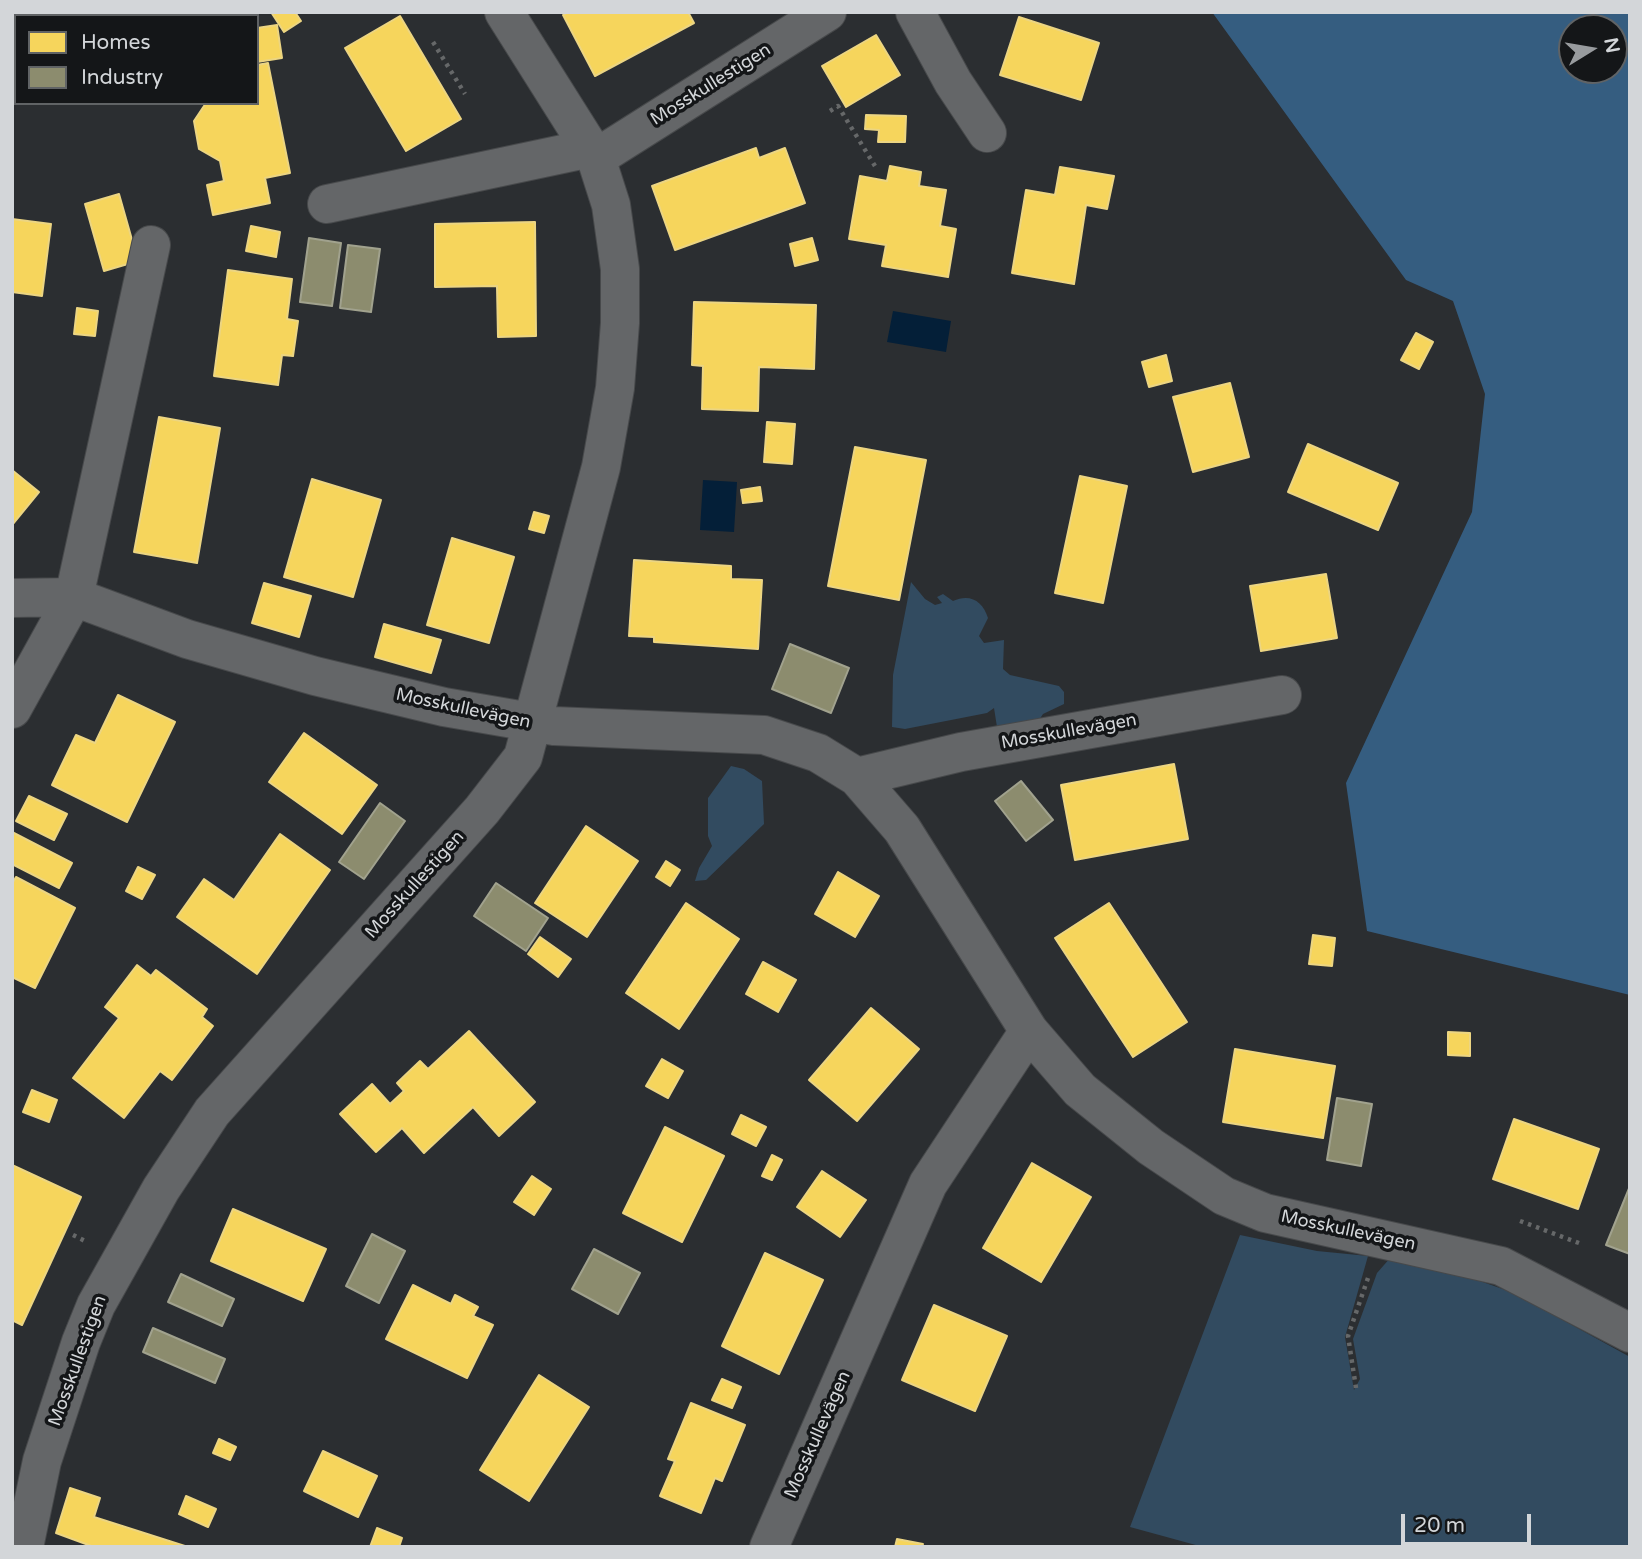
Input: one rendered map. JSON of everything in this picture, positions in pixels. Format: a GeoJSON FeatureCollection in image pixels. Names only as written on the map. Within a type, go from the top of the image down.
{"type":"FeatureCollection","features":[{"type":"Feature","properties":{"kind":"street","name":"Mosskullestigen"},"geometry":{"type":"LineString","coordinates":[[24,1547],[42,1461],[81,1342],[96,1305],[161,1189],[212,1112],[482,810],[523,757],[601,467],[615,387],[620,269],[611,205],[594,153],[504,12]]}},
{"type":"Feature","properties":{"kind":"street","name":"Mosskullestigen"},"geometry":{"type":"LineString","coordinates":[[327,204],[594,153],[827,12]]}},
{"type":"Feature","properties":{"kind":"street"},"geometry":{"type":"LineString","coordinates":[[915,12],[953,82],[987,133]]}},
{"type":"Feature","properties":{"kind":"street"},"geometry":{"type":"LineString","coordinates":[[12,709],[74,597],[151,245]]}},
{"type":"Feature","properties":{"kind":"street","name":"Mosskullevägen"},"geometry":{"type":"LineString","coordinates":[[12,598],[74,597],[187,639],[314,676],[444,707],[531,724],[764,735],[818,753],[858,778],[902,829],[1029,1031],[1080,1090],[1151,1147],[1224,1196],[1290,1221],[1382,1238],[1501,1266],[1630,1333]]}},
{"type":"Feature","properties":{"kind":"street","name":"Mosskullevägen"},"geometry":{"type":"LineString","coordinates":[[858,778],[968,750],[1282,695]]}},
{"type":"Feature","properties":{"kind":"street","name":"Mosskullevägen"},"geometry":{"type":"LineString","coordinates":[[769,1547],[928,1184],[1029,1031]]}},
{"type":"Feature","properties":{"kind":"path"},"geometry":{"type":"LineString","coordinates":[[433,42],[465,94]]}},
{"type":"Feature","properties":{"kind":"path"},"geometry":{"type":"LineString","coordinates":[[830,111],[838,106],[875,166]]}},
{"type":"Feature","properties":{"kind":"path"},"geometry":{"type":"LineString","coordinates":[[1520,1221],[1579,1243]]}},
{"type":"Feature","properties":{"kind":"path"},"geometry":{"type":"LineString","coordinates":[[1356,1388],[1348,1336],[1382,1238]]}},
{"type":"Feature","properties":{"kind":"shaded area"},"geometry":{"type":"Polygon","coordinates":[[[1212,12],[1630,12],[1630,995],[1367,931],[1346,783],[1472,512],[1485,394],[1453,301],[1406,280],[1212,12]]]}},
{"type":"Feature","properties":{"kind":"shaded area"},"geometry":{"type":"Polygon","coordinates":[[[893,311],[951,321],[946,352],[887,342],[893,311]]]}},
{"type":"Feature","properties":{"kind":"shaded area"},"geometry":{"type":"Polygon","coordinates":[[[703,480],[737,482],[734,532],[700,530],[703,480]]]}},
{"type":"Feature","properties":{"kind":"shaded area"},"geometry":{"type":"Polygon","coordinates":[[[911,582],[925,599],[935,605],[942,603],[937,597],[943,594],[953,601],[970,598],[979,603],[988,618],[979,636],[984,643],[1004,640],[1003,669],[1010,675],[1059,686],[1064,692],[1064,704],[1043,714],[1037,723],[997,727],[994,708],[987,713],[905,729],[892,727],[893,675],[911,582]]]}},
{"type":"Feature","properties":{"kind":"shaded area"},"geometry":{"type":"Polygon","coordinates":[[[731,766],[744,769],[762,781],[764,824],[706,880],[695,881],[712,846],[708,836],[708,798],[731,766]]]}},
{"type":"Feature","properties":{"kind":"shaded area"},"geometry":{"type":"Polygon","coordinates":[[[1240,1235],[1317,1251],[1368,1256],[1345,1337],[1354,1390],[1360,1379],[1353,1339],[1377,1273],[1391,1257],[1457,1273],[1514,1293],[1630,1357],[1630,1547],[1203,1547],[1130,1527],[1240,1235]]]}},
{"type":"Feature","properties":{"kind":"building: Homes"},"geometry":{"type":"Polygon","coordinates":[[[271,12],[295,12],[301,21],[284,32],[271,12]]]}},
{"type":"Feature","properties":{"kind":"building: Homes"},"geometry":{"type":"Polygon","coordinates":[[[568,12],[688,12],[694,23],[595,76],[563,15],[568,12]]]}},
{"type":"Feature","properties":{"kind":"building: Homes"},"geometry":{"type":"Polygon","coordinates":[[[400,16],[461,119],[406,151],[345,48],[400,16]]]}},
{"type":"Feature","properties":{"kind":"building: Homes"},"geometry":{"type":"Polygon","coordinates":[[[1019,17],[1099,43],[1081,100],[1000,75],[1019,17]]]}},
{"type":"Feature","properties":{"kind":"building: Homes"},"geometry":{"type":"Polygon","coordinates":[[[277,25],[282,58],[259,62],[259,28],[277,25]]]}},
{"type":"Feature","properties":{"kind":"building: Homes"},"geometry":{"type":"Polygon","coordinates":[[[876,35],[900,75],[846,107],[822,66],[876,35]]]}},
{"type":"Feature","properties":{"kind":"building: Homes"},"geometry":{"type":"Polygon","coordinates":[[[268,63],[290,173],[265,178],[270,203],[213,215],[207,185],[224,181],[220,161],[199,149],[194,121],[205,105],[259,105],[259,65],[268,63]]]}},
{"type":"Feature","properties":{"kind":"building: Homes"},"geometry":{"type":"Polygon","coordinates":[[[866,115],[906,116],[905,142],[878,142],[879,130],[865,129],[866,115]]]}},
{"type":"Feature","properties":{"kind":"building: Homes"},"geometry":{"type":"Polygon","coordinates":[[[756,148],[759,158],[785,148],[805,203],[675,250],[652,186],[756,148]]]}},
{"type":"Feature","properties":{"kind":"building: Homes"},"geometry":{"type":"Polygon","coordinates":[[[890,166],[921,172],[919,186],[946,190],[940,226],[956,229],[948,277],[882,266],[886,245],[849,239],[860,176],[887,181],[890,166]]]}},
{"type":"Feature","properties":{"kind":"building: Homes"},"geometry":{"type":"Polygon","coordinates":[[[1060,167],[1114,176],[1107,209],[1086,205],[1074,284],[1012,273],[1026,190],[1055,195],[1060,167]]]}},
{"type":"Feature","properties":{"kind":"building: Homes"},"geometry":{"type":"Polygon","coordinates":[[[119,194],[138,261],[104,271],[85,204],[119,194]]]}},
{"type":"Feature","properties":{"kind":"building: Homes"},"geometry":{"type":"Polygon","coordinates":[[[12,219],[51,224],[42,296],[12,292],[12,219]]]}},
{"type":"Feature","properties":{"kind":"building: Homes"},"geometry":{"type":"Polygon","coordinates":[[[535,222],[536,336],[498,337],[497,286],[435,287],[435,224],[535,222]]]}},
{"type":"Feature","properties":{"kind":"building: Homes"},"geometry":{"type":"Polygon","coordinates":[[[251,226],[280,232],[276,257],[246,251],[251,226]]]}},
{"type":"Feature","properties":{"kind":"building: Homes"},"geometry":{"type":"Polygon","coordinates":[[[812,238],[818,260],[795,266],[790,244],[812,238]]]}},
{"type":"Feature","properties":{"kind":"building: Homes"},"geometry":{"type":"Polygon","coordinates":[[[228,270],[292,279],[287,319],[298,321],[293,356],[282,355],[278,385],[214,376],[228,270]]]}},
{"type":"Feature","properties":{"kind":"building: Homes"},"geometry":{"type":"Polygon","coordinates":[[[694,302],[816,305],[814,369],[759,367],[758,411],[702,409],[703,366],[692,365],[694,302]]]}},
{"type":"Feature","properties":{"kind":"building: Homes"},"geometry":{"type":"Polygon","coordinates":[[[77,308],[98,311],[95,336],[74,334],[77,308]]]}},
{"type":"Feature","properties":{"kind":"building: Homes"},"geometry":{"type":"Polygon","coordinates":[[[1416,333],[1433,342],[1419,369],[1401,360],[1416,333]]]}},
{"type":"Feature","properties":{"kind":"building: Homes"},"geometry":{"type":"Polygon","coordinates":[[[1166,355],[1172,381],[1149,387],[1142,362],[1166,355]]]}},
{"type":"Feature","properties":{"kind":"building: Homes"},"geometry":{"type":"Polygon","coordinates":[[[1230,383],[1249,457],[1193,472],[1173,397],[1230,383]]]}},
{"type":"Feature","properties":{"kind":"building: Homes"},"geometry":{"type":"Polygon","coordinates":[[[159,417],[220,428],[197,563],[134,552],[159,417]]]}},
{"type":"Feature","properties":{"kind":"building: Homes"},"geometry":{"type":"Polygon","coordinates":[[[767,422],[795,424],[792,464],[764,462],[767,422]]]}},
{"type":"Feature","properties":{"kind":"building: Homes"},"geometry":{"type":"Polygon","coordinates":[[[1308,444],[1398,483],[1378,530],[1288,492],[1308,444]]]}},
{"type":"Feature","properties":{"kind":"building: Homes"},"geometry":{"type":"Polygon","coordinates":[[[855,447],[926,460],[899,600],[828,586],[855,447]]]}},
{"type":"Feature","properties":{"kind":"building: Homes"},"geometry":{"type":"Polygon","coordinates":[[[12,470],[39,492],[12,525],[12,470]]]}},
{"type":"Feature","properties":{"kind":"building: Homes"},"geometry":{"type":"Polygon","coordinates":[[[1080,476],[1127,486],[1103,603],[1055,593],[1080,476]]]}},
{"type":"Feature","properties":{"kind":"building: Homes"},"geometry":{"type":"Polygon","coordinates":[[[312,479],[381,500],[353,597],[284,577],[312,479]]]}},
{"type":"Feature","properties":{"kind":"building: Homes"},"geometry":{"type":"Polygon","coordinates":[[[760,487],[762,501],[743,503],[741,490],[760,487]]]}},
{"type":"Feature","properties":{"kind":"building: Homes"},"geometry":{"type":"Polygon","coordinates":[[[534,512],[549,516],[544,533],[529,529],[534,512]]]}},
{"type":"Feature","properties":{"kind":"building: Homes"},"geometry":{"type":"Polygon","coordinates":[[[452,538],[514,557],[489,643],[427,625],[452,538]]]}},
{"type":"Feature","properties":{"kind":"building: Homes"},"geometry":{"type":"Polygon","coordinates":[[[634,560],[731,566],[731,579],[762,580],[758,649],[654,642],[654,637],[629,636],[634,560]]]}},
{"type":"Feature","properties":{"kind":"building: Homes"},"geometry":{"type":"Polygon","coordinates":[[[1326,574],[1337,638],[1261,651],[1250,586],[1326,574]]]}},
{"type":"Feature","properties":{"kind":"building: Homes"},"geometry":{"type":"Polygon","coordinates":[[[264,583],[311,596],[299,637],[252,623],[264,583]]]}},
{"type":"Feature","properties":{"kind":"building: Homes"},"geometry":{"type":"Polygon","coordinates":[[[384,624],[441,640],[431,673],[375,657],[384,624]]]}},
{"type":"Feature","properties":{"kind":"building: Homes"},"geometry":{"type":"Polygon","coordinates":[[[118,695],[175,722],[127,822],[52,785],[76,735],[95,743],[118,695]]]}},
{"type":"Feature","properties":{"kind":"building: Homes"},"geometry":{"type":"Polygon","coordinates":[[[304,733],[377,785],[342,834],[269,782],[304,733]]]}},
{"type":"Feature","properties":{"kind":"building: Homes"},"geometry":{"type":"Polygon","coordinates":[[[1174,764],[1188,839],[1075,860],[1061,785],[1174,764]]]}},
{"type":"Feature","properties":{"kind":"building: Homes"},"geometry":{"type":"Polygon","coordinates":[[[29,796],[67,814],[54,840],[16,821],[29,796]]]}},
{"type":"Feature","properties":{"kind":"building: Homes"},"geometry":{"type":"Polygon","coordinates":[[[586,826],[638,861],[587,937],[535,903],[586,826]]]}},
{"type":"Feature","properties":{"kind":"building: Homes"},"geometry":{"type":"Polygon","coordinates":[[[12,832],[72,863],[59,888],[12,864],[12,832]]]}},
{"type":"Feature","properties":{"kind":"building: Homes"},"geometry":{"type":"Polygon","coordinates":[[[280,834],[330,870],[257,974],[177,917],[204,879],[234,900],[280,834]]]}},
{"type":"Feature","properties":{"kind":"building: Homes"},"geometry":{"type":"Polygon","coordinates":[[[666,861],[680,870],[670,886],[656,877],[666,861]]]}},
{"type":"Feature","properties":{"kind":"building: Homes"},"geometry":{"type":"Polygon","coordinates":[[[138,867],[155,875],[142,899],[126,891],[138,867]]]}},
{"type":"Feature","properties":{"kind":"building: Homes"},"geometry":{"type":"Polygon","coordinates":[[[838,872],[879,896],[855,937],[815,914],[838,872]]]}},
{"type":"Feature","properties":{"kind":"building: Homes"},"geometry":{"type":"Polygon","coordinates":[[[16,877],[75,908],[35,988],[12,977],[12,884],[16,877]]]}},
{"type":"Feature","properties":{"kind":"building: Homes"},"geometry":{"type":"Polygon","coordinates":[[[686,903],[739,939],[679,1029],[626,993],[686,903]]]}},
{"type":"Feature","properties":{"kind":"building: Homes"},"geometry":{"type":"Polygon","coordinates":[[[1109,903],[1187,1022],[1133,1057],[1055,938],[1109,903]]]}},
{"type":"Feature","properties":{"kind":"building: Homes"},"geometry":{"type":"Polygon","coordinates":[[[1313,935],[1335,938],[1332,966],[1309,964],[1313,935]]]}},
{"type":"Feature","properties":{"kind":"building: Homes"},"geometry":{"type":"Polygon","coordinates":[[[540,937],[571,959],[558,977],[528,954],[540,937]]]}},
{"type":"Feature","properties":{"kind":"building: Homes"},"geometry":{"type":"Polygon","coordinates":[[[763,962],[796,980],[778,1012],[746,994],[763,962]]]}},
{"type":"Feature","properties":{"kind":"building: Homes"},"geometry":{"type":"Polygon","coordinates":[[[137,965],[151,976],[156,970],[207,1009],[202,1017],[213,1026],[172,1080],[160,1071],[124,1118],[73,1078],[119,1018],[105,1007],[137,965]]]}},
{"type":"Feature","properties":{"kind":"building: Homes"},"geometry":{"type":"Polygon","coordinates":[[[871,1008],[919,1049],[857,1121],[809,1080],[871,1008]]]}},
{"type":"Feature","properties":{"kind":"building: Homes"},"geometry":{"type":"Polygon","coordinates":[[[469,1031],[535,1102],[499,1136],[473,1107],[424,1153],[402,1128],[376,1152],[340,1114],[372,1084],[390,1104],[404,1091],[397,1083],[420,1061],[428,1069],[469,1031]]]}},
{"type":"Feature","properties":{"kind":"building: Homes"},"geometry":{"type":"Polygon","coordinates":[[[1448,1032],[1470,1033],[1470,1056],[1448,1055],[1448,1032]]]}},
{"type":"Feature","properties":{"kind":"building: Homes"},"geometry":{"type":"Polygon","coordinates":[[[1235,1049],[1335,1066],[1323,1138],[1223,1122],[1235,1049]]]}},
{"type":"Feature","properties":{"kind":"building: Homes"},"geometry":{"type":"Polygon","coordinates":[[[662,1059],[683,1071],[668,1098],[646,1086],[662,1059]]]}},
{"type":"Feature","properties":{"kind":"building: Homes"},"geometry":{"type":"Polygon","coordinates":[[[32,1090],[57,1100],[49,1122],[23,1112],[32,1090]]]}},
{"type":"Feature","properties":{"kind":"building: Homes"},"geometry":{"type":"Polygon","coordinates":[[[741,1115],[766,1127],[756,1146],[732,1134],[741,1115]]]}},
{"type":"Feature","properties":{"kind":"building: Homes"},"geometry":{"type":"Polygon","coordinates":[[[1514,1119],[1599,1149],[1578,1209],[1493,1179],[1514,1119]]]}},
{"type":"Feature","properties":{"kind":"building: Homes"},"geometry":{"type":"Polygon","coordinates":[[[665,1127],[724,1156],[682,1242],[623,1213],[665,1127]]]}},
{"type":"Feature","properties":{"kind":"building: Homes"},"geometry":{"type":"Polygon","coordinates":[[[772,1155],[782,1160],[772,1180],[762,1176],[772,1155]]]}},
{"type":"Feature","properties":{"kind":"building: Homes"},"geometry":{"type":"Polygon","coordinates":[[[1032,1163],[1091,1197],[1041,1282],[983,1248],[1032,1163]]]}},
{"type":"Feature","properties":{"kind":"building: Homes"},"geometry":{"type":"Polygon","coordinates":[[[12,1165],[81,1197],[22,1325],[12,1320],[12,1165]]]}},
{"type":"Feature","properties":{"kind":"building: Homes"},"geometry":{"type":"Polygon","coordinates":[[[822,1171],[866,1200],[840,1237],[797,1207],[822,1171]]]}},
{"type":"Feature","properties":{"kind":"building: Homes"},"geometry":{"type":"Polygon","coordinates":[[[532,1176],[551,1189],[534,1215],[514,1202],[532,1176]]]}},
{"type":"Feature","properties":{"kind":"building: Homes"},"geometry":{"type":"Polygon","coordinates":[[[233,1209],[326,1249],[303,1301],[211,1261],[233,1209]]]}},
{"type":"Feature","properties":{"kind":"building: Homes"},"geometry":{"type":"Polygon","coordinates":[[[765,1253],[823,1280],[779,1374],[722,1346],[765,1253]]]}},
{"type":"Feature","properties":{"kind":"building: Homes"},"geometry":{"type":"Polygon","coordinates":[[[413,1285],[451,1304],[455,1295],[478,1307],[473,1316],[493,1325],[467,1378],[386,1339],[413,1285]]]}},
{"type":"Feature","properties":{"kind":"building: Homes"},"geometry":{"type":"Polygon","coordinates":[[[934,1305],[1007,1336],[975,1411],[902,1380],[934,1305]]]}},
{"type":"Feature","properties":{"kind":"building: Homes"},"geometry":{"type":"Polygon","coordinates":[[[539,1375],[589,1407],[529,1501],[480,1470],[539,1375]]]}},
{"type":"Feature","properties":{"kind":"building: Homes"},"geometry":{"type":"Polygon","coordinates":[[[722,1379],[741,1387],[732,1408],[712,1400],[722,1379]]]}},
{"type":"Feature","properties":{"kind":"building: Homes"},"geometry":{"type":"Polygon","coordinates":[[[691,1403],[745,1425],[722,1481],[715,1478],[701,1513],[660,1496],[675,1461],[668,1459],[691,1403]]]}},
{"type":"Feature","properties":{"kind":"building: Homes"},"geometry":{"type":"Polygon","coordinates":[[[219,1439],[236,1447],[230,1460],[213,1453],[219,1439]]]}},
{"type":"Feature","properties":{"kind":"building: Homes"},"geometry":{"type":"Polygon","coordinates":[[[323,1451],[377,1476],[358,1517],[304,1491],[323,1451]]]}},
{"type":"Feature","properties":{"kind":"building: Homes"},"geometry":{"type":"Polygon","coordinates":[[[70,1488],[100,1498],[94,1517],[188,1547],[94,1547],[56,1533],[70,1488]]]}},
{"type":"Feature","properties":{"kind":"building: Homes"},"geometry":{"type":"Polygon","coordinates":[[[186,1496],[216,1509],[208,1527],[179,1514],[186,1496]]]}},
{"type":"Feature","properties":{"kind":"building: Homes"},"geometry":{"type":"Polygon","coordinates":[[[377,1528],[402,1538],[399,1547],[370,1547],[377,1528]]]}},
{"type":"Feature","properties":{"kind":"building: Homes"},"geometry":{"type":"Polygon","coordinates":[[[897,1539],[923,1544],[922,1547],[895,1547],[897,1539]]]}},
{"type":"Feature","properties":{"kind":"building: Industry"},"geometry":{"type":"Polygon","coordinates":[[[309,238],[341,243],[332,306],[300,302],[309,238]]]}},
{"type":"Feature","properties":{"kind":"building: Industry"},"geometry":{"type":"Polygon","coordinates":[[[348,245],[380,249],[371,312],[340,308],[348,245]]]}},
{"type":"Feature","properties":{"kind":"building: Industry"},"geometry":{"type":"Polygon","coordinates":[[[790,644],[849,668],[831,713],[772,689],[790,644]]]}},
{"type":"Feature","properties":{"kind":"building: Industry"},"geometry":{"type":"Polygon","coordinates":[[[1021,781],[1053,820],[1026,841],[995,801],[1021,781]]]}},
{"type":"Feature","properties":{"kind":"building: Industry"},"geometry":{"type":"Polygon","coordinates":[[[380,803],[405,821],[364,879],[339,862],[380,803]]]}},
{"type":"Feature","properties":{"kind":"building: Industry"},"geometry":{"type":"Polygon","coordinates":[[[496,883],[548,918],[526,951],[474,916],[496,883]]]}},
{"type":"Feature","properties":{"kind":"building: Industry"},"geometry":{"type":"Polygon","coordinates":[[[1337,1098],[1372,1104],[1361,1166],[1327,1160],[1337,1098]]]}},
{"type":"Feature","properties":{"kind":"building: Industry"},"geometry":{"type":"Polygon","coordinates":[[[1630,1186],[1630,1254],[1606,1245],[1630,1186]]]}},
{"type":"Feature","properties":{"kind":"building: Industry"},"geometry":{"type":"Polygon","coordinates":[[[372,1234],[405,1251],[379,1303],[346,1286],[372,1234]]]}},
{"type":"Feature","properties":{"kind":"building: Industry"},"geometry":{"type":"Polygon","coordinates":[[[594,1249],[640,1273],[618,1314],[572,1289],[594,1249]]]}},
{"type":"Feature","properties":{"kind":"building: Industry"},"geometry":{"type":"Polygon","coordinates":[[[181,1274],[234,1299],[222,1326],[168,1302],[181,1274]]]}},
{"type":"Feature","properties":{"kind":"building: Industry"},"geometry":{"type":"Polygon","coordinates":[[[153,1328],[225,1359],[215,1383],[143,1352],[153,1328]]]}}]}
